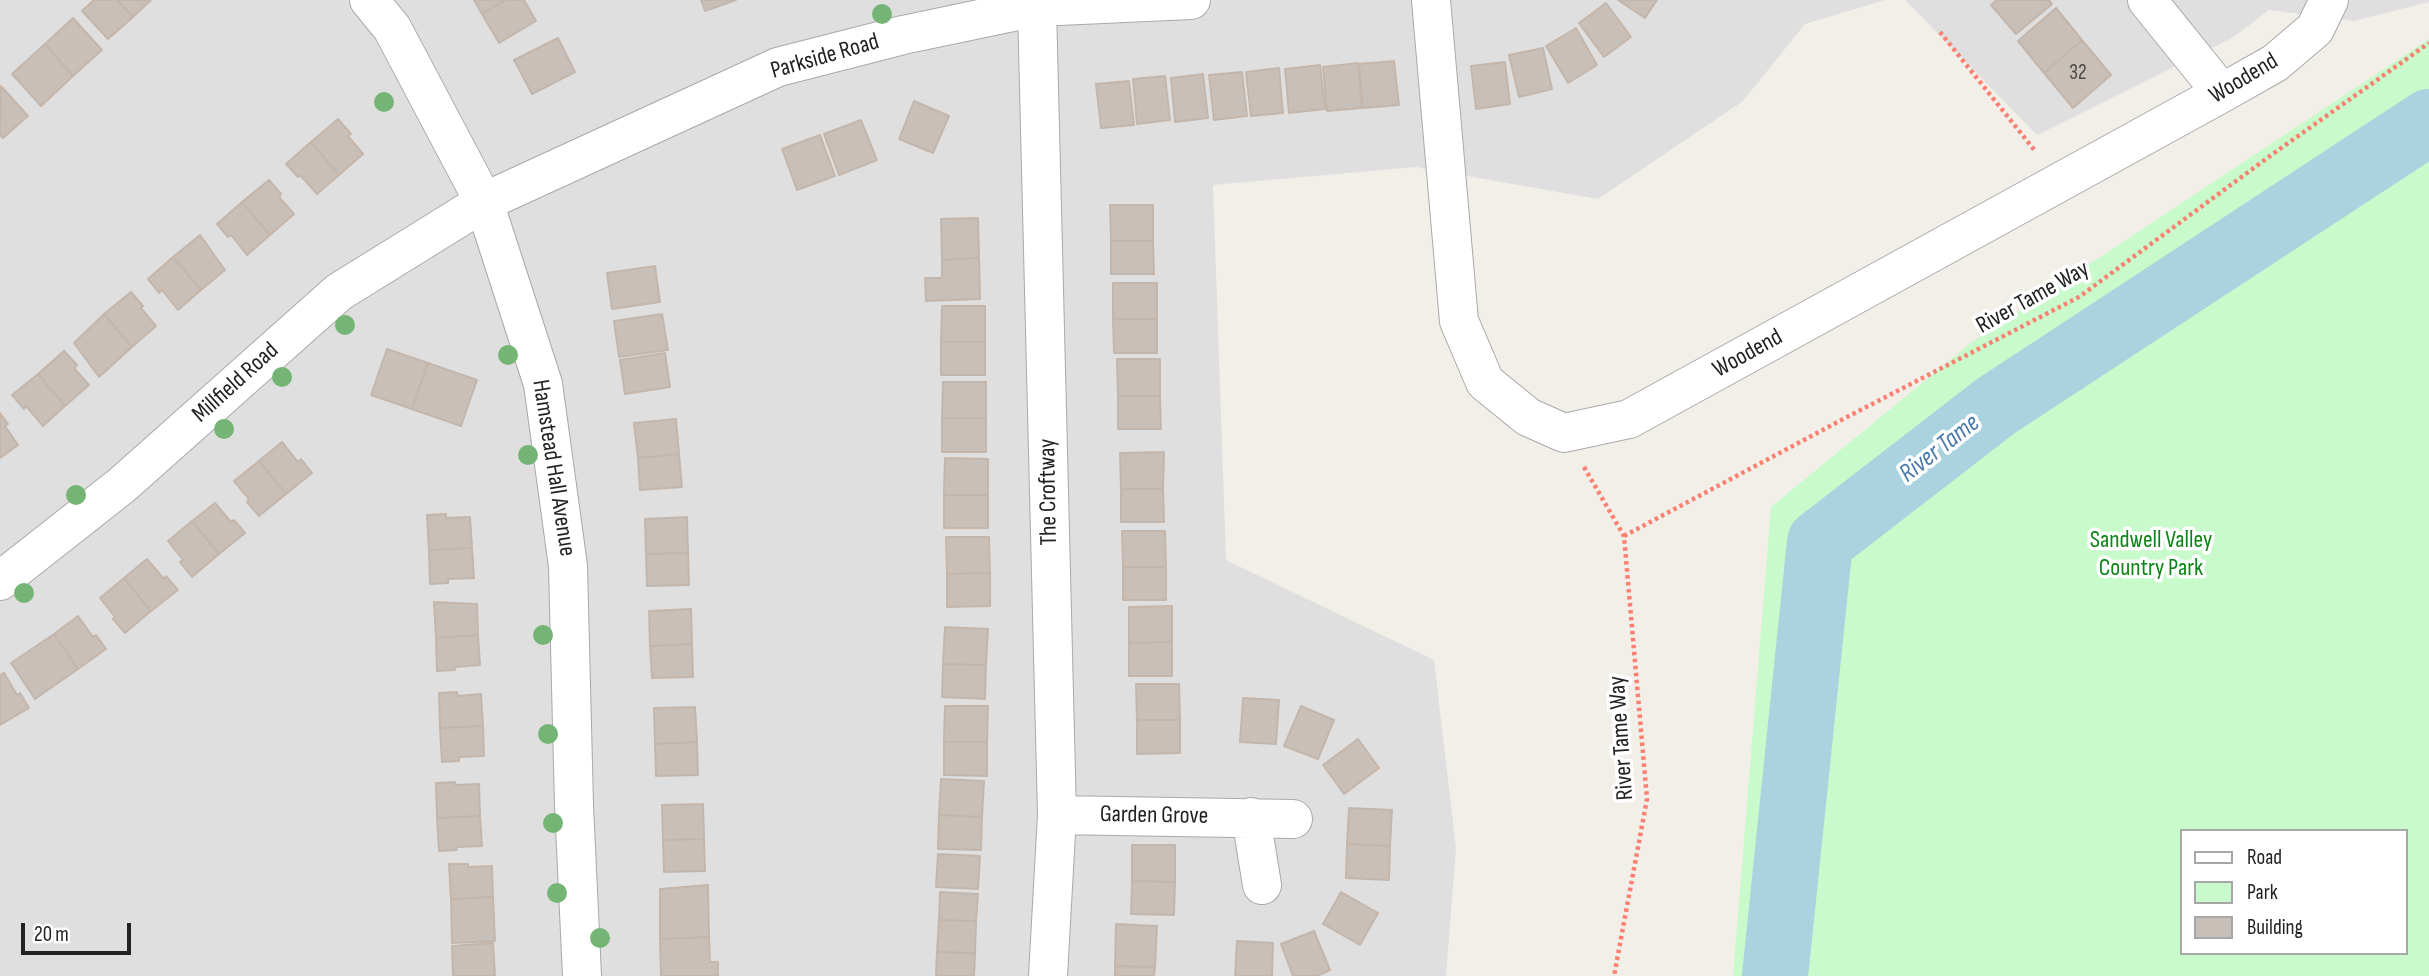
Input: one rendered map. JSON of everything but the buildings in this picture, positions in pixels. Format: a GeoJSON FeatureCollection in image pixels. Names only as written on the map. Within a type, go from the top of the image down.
{"type":"FeatureCollection","features":[{"type":"Feature","properties":{"kind":"street","name":"Hamstead Hall Avenue"},"geometry":{"type":"LineString","coordinates":[[369,0],[392,28],[484,202],[543,384],[568,566],[574,805],[582,976]]}},
{"type":"Feature","properties":{"kind":"street","name":"Parkside Road"},"geometry":{"type":"LineString","coordinates":[[484,202],[778,67],[903,35],[1037,7],[1191,0]]}},
{"type":"Feature","properties":{"kind":"street"},"geometry":{"type":"LineString","coordinates":[[1431,0],[1459,321],[1485,382],[1528,417],[1564,433]]}},
{"type":"Feature","properties":{"kind":"street"},"geometry":{"type":"LineString","coordinates":[[2147,0],[2222,93]]}},
{"type":"Feature","properties":{"kind":"street","name":"Woodend"},"geometry":{"type":"LineString","coordinates":[[1564,433],[1629,419],[2222,93],[2275,62],[2315,29],[2329,0]]}},
{"type":"Feature","properties":{"kind":"street","name":"The Croftway"},"geometry":{"type":"LineString","coordinates":[[1037,7],[1057,815],[1048,976]]}},
{"type":"Feature","properties":{"kind":"street","name":"Millfield Road"},"geometry":{"type":"LineString","coordinates":[[0,580],[122,485],[339,292],[484,202]]}},
{"type":"Feature","properties":{"kind":"street","name":"Garden Grove"},"geometry":{"type":"LineString","coordinates":[[1057,815],[1293,819]]}},
{"type":"Feature","properties":{"kind":"street"},"geometry":{"type":"LineString","coordinates":[[1251,817],[1262,885]]}},
{"type":"Feature","properties":{"kind":"path"},"geometry":{"type":"LineString","coordinates":[[1940,32],[2061,182]]}},
{"type":"Feature","properties":{"kind":"path","name":"River Tame Way"},"geometry":{"type":"LineString","coordinates":[[1624,537],[1847,417],[2078,298],[2429,43]]}},
{"type":"Feature","properties":{"kind":"path","name":"River Tame Way"},"geometry":{"type":"LineString","coordinates":[[1564,433],[1624,537],[1647,799],[1614,976]]}},
{"type":"Feature","properties":{"kind":"shaded area"},"geometry":{"type":"Polygon","coordinates":[[[0,0],[1885,0],[1805,24],[1743,101],[1598,199],[1416,167],[1213,185],[1226,560],[1434,660],[1456,848],[1446,976],[0,976],[0,0]]]}},
{"type":"Feature","properties":{"kind":"shaded area"},"geometry":{"type":"Polygon","coordinates":[[[1905,0],[2429,2],[2354,21],[2269,10],[2232,38],[2037,135],[1905,0]]]}},
{"type":"Feature","properties":{"kind":"green space","name":"Sandwell Valley Country Park"},"geometry":{"type":"Polygon","coordinates":[[[2429,39],[2429,976],[1733,976],[1771,507],[1972,342],[2429,39]]]}},
{"type":"Feature","properties":{"kind":"waterway","name":"River Tame"},"geometry":{"type":"LineString","coordinates":[[1775,976],[1820,542],[1996,406],[2429,122]]}}]}
